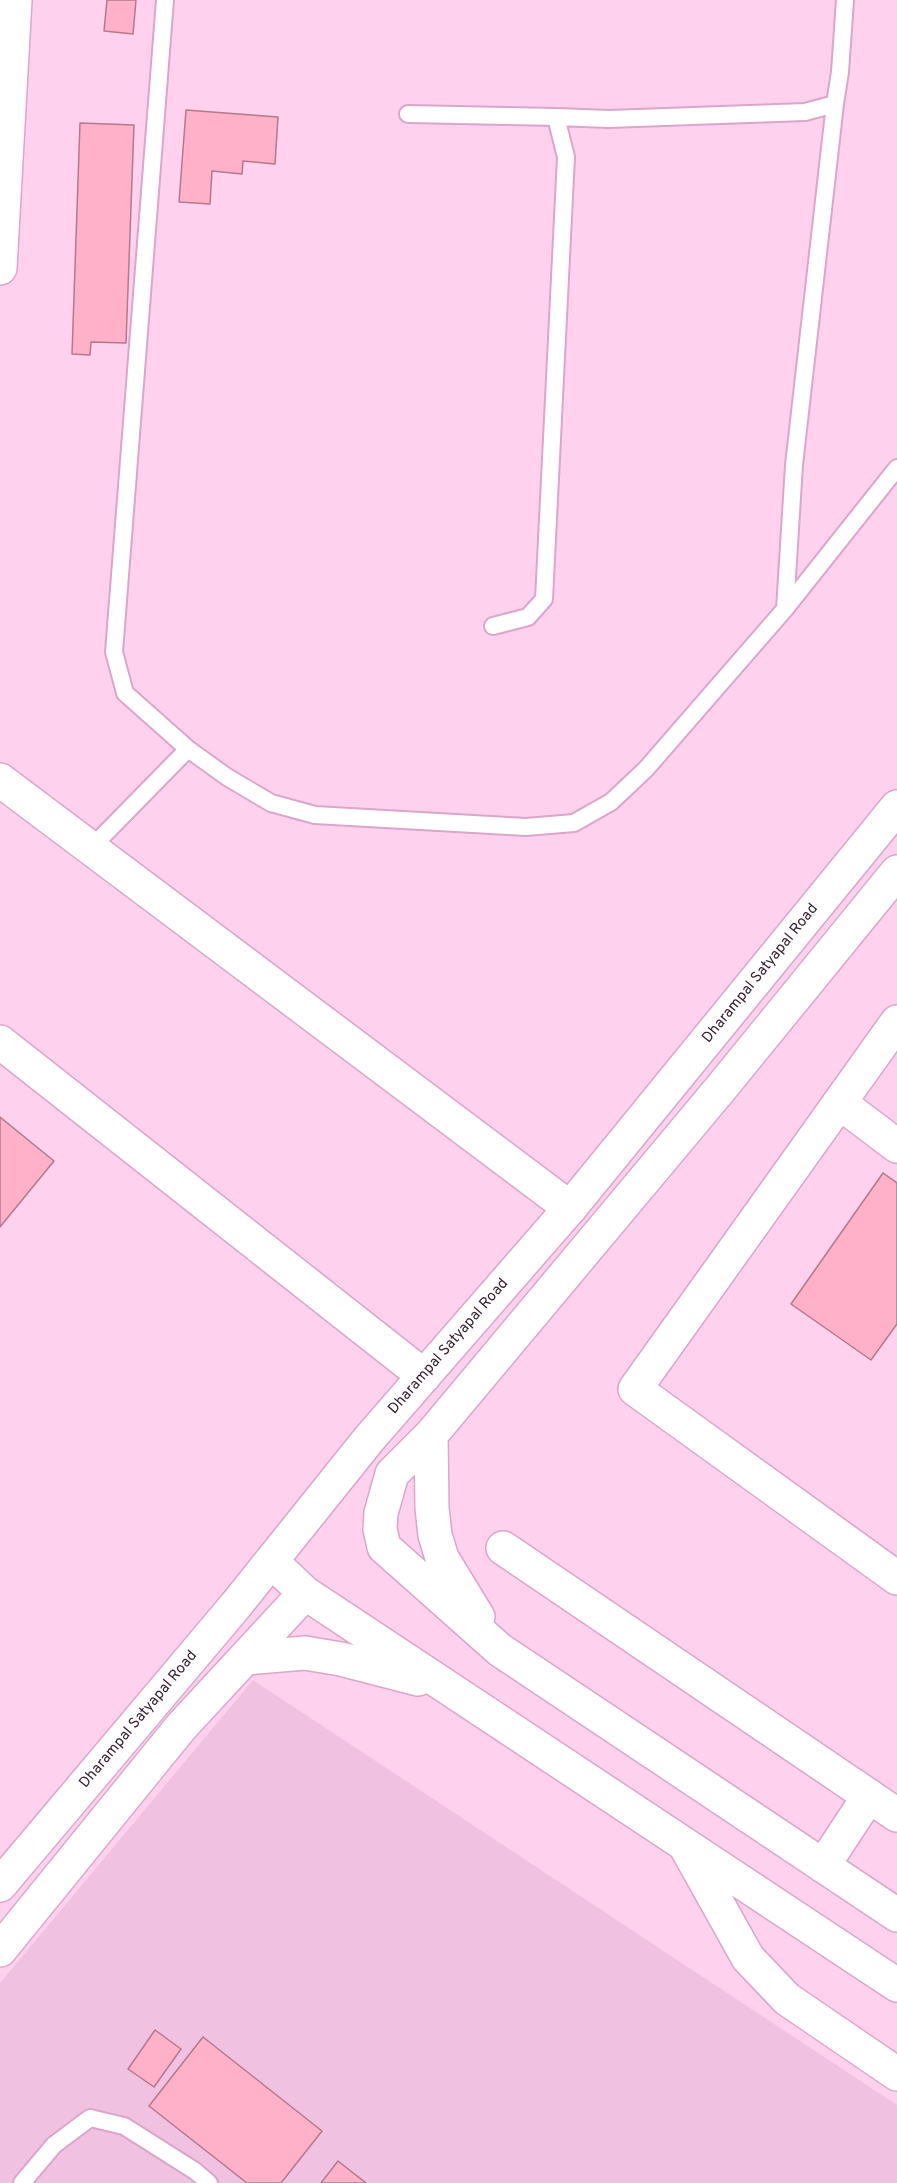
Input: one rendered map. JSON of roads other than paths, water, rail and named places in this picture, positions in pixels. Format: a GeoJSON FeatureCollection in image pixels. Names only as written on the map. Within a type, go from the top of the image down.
{"type":"FeatureCollection","features":[{"type":"Feature","properties":{"kind":"street"},"geometry":{"type":"LineString","coordinates":[[0,268],[15,0]]}},
{"type":"Feature","properties":{"kind":"street"},"geometry":{"type":"LineString","coordinates":[[0,780],[570,1208]]}},
{"type":"Feature","properties":{"kind":"street","name":"Dharampal Satyapal Road"},"geometry":{"type":"LineString","coordinates":[[0,1885],[236,1605],[304,1517],[570,1208],[897,807]]}},
{"type":"Feature","properties":{"kind":"street"},"geometry":{"type":"LineString","coordinates":[[897,872],[721,1088],[431,1435],[392,1474],[381,1513],[380,1529],[384,1547],[500,1650],[897,1915]]}},
{"type":"Feature","properties":{"kind":"street"},"geometry":{"type":"LineString","coordinates":[[897,1022],[635,1389],[897,1578]]}},
{"type":"Feature","properties":{"kind":"street"},"geometry":{"type":"LineString","coordinates":[[0,1042],[424,1376]]}},
{"type":"Feature","properties":{"kind":"street"},"geometry":{"type":"LineString","coordinates":[[840,1103],[897,1146]]}},
{"type":"Feature","properties":{"kind":"street"},"geometry":{"type":"LineString","coordinates":[[431,1435],[432,1508],[435,1534],[442,1558],[500,1650]]}},
{"type":"Feature","properties":{"kind":"street"},"geometry":{"type":"LineString","coordinates":[[503,1548],[897,1815]]}},
{"type":"Feature","properties":{"kind":"street"},"geometry":{"type":"LineString","coordinates":[[271,1561],[305,1593],[897,1985]]}},
{"type":"Feature","properties":{"kind":"street"},"geometry":{"type":"LineString","coordinates":[[0,1950],[181,1727],[305,1593]]}},
{"type":"Feature","properties":{"kind":"street"},"geometry":{"type":"LineString","coordinates":[[245,1658],[305,1653],[341,1659],[443,1685]]}},
{"type":"Feature","properties":{"kind":"street"},"geometry":{"type":"LineString","coordinates":[[823,1866],[869,1796]]}},
{"type":"Feature","properties":{"kind":"street"},"geometry":{"type":"LineString","coordinates":[[686,1847],[748,1958],[787,1999],[897,2074]]}},
{"type":"Feature","properties":{"kind":"lane"},"geometry":{"type":"LineString","coordinates":[[165,0],[114,652],[125,693],[188,749],[227,777],[271,803],[315,815],[526,827],[574,823],[611,802],[646,769],[785,609],[897,468]]}},
{"type":"Feature","properties":{"kind":"lane"},"geometry":{"type":"LineString","coordinates":[[785,609],[794,465],[840,72],[845,0]]}},
{"type":"Feature","properties":{"kind":"lane"},"geometry":{"type":"LineString","coordinates":[[408,114],[609,118],[805,112],[835,104]]}},
{"type":"Feature","properties":{"kind":"lane"},"geometry":{"type":"LineString","coordinates":[[493,627],[528,617],[544,599],[566,157],[556,117]]}},
{"type":"Feature","properties":{"kind":"lane"},"geometry":{"type":"LineString","coordinates":[[91,848],[188,749]]}},
{"type":"Feature","properties":{"kind":"lane"},"geometry":{"type":"LineString","coordinates":[[22,2183],[54,2145],[90,2118],[124,2126],[195,2171],[209,2183]]}}]}
